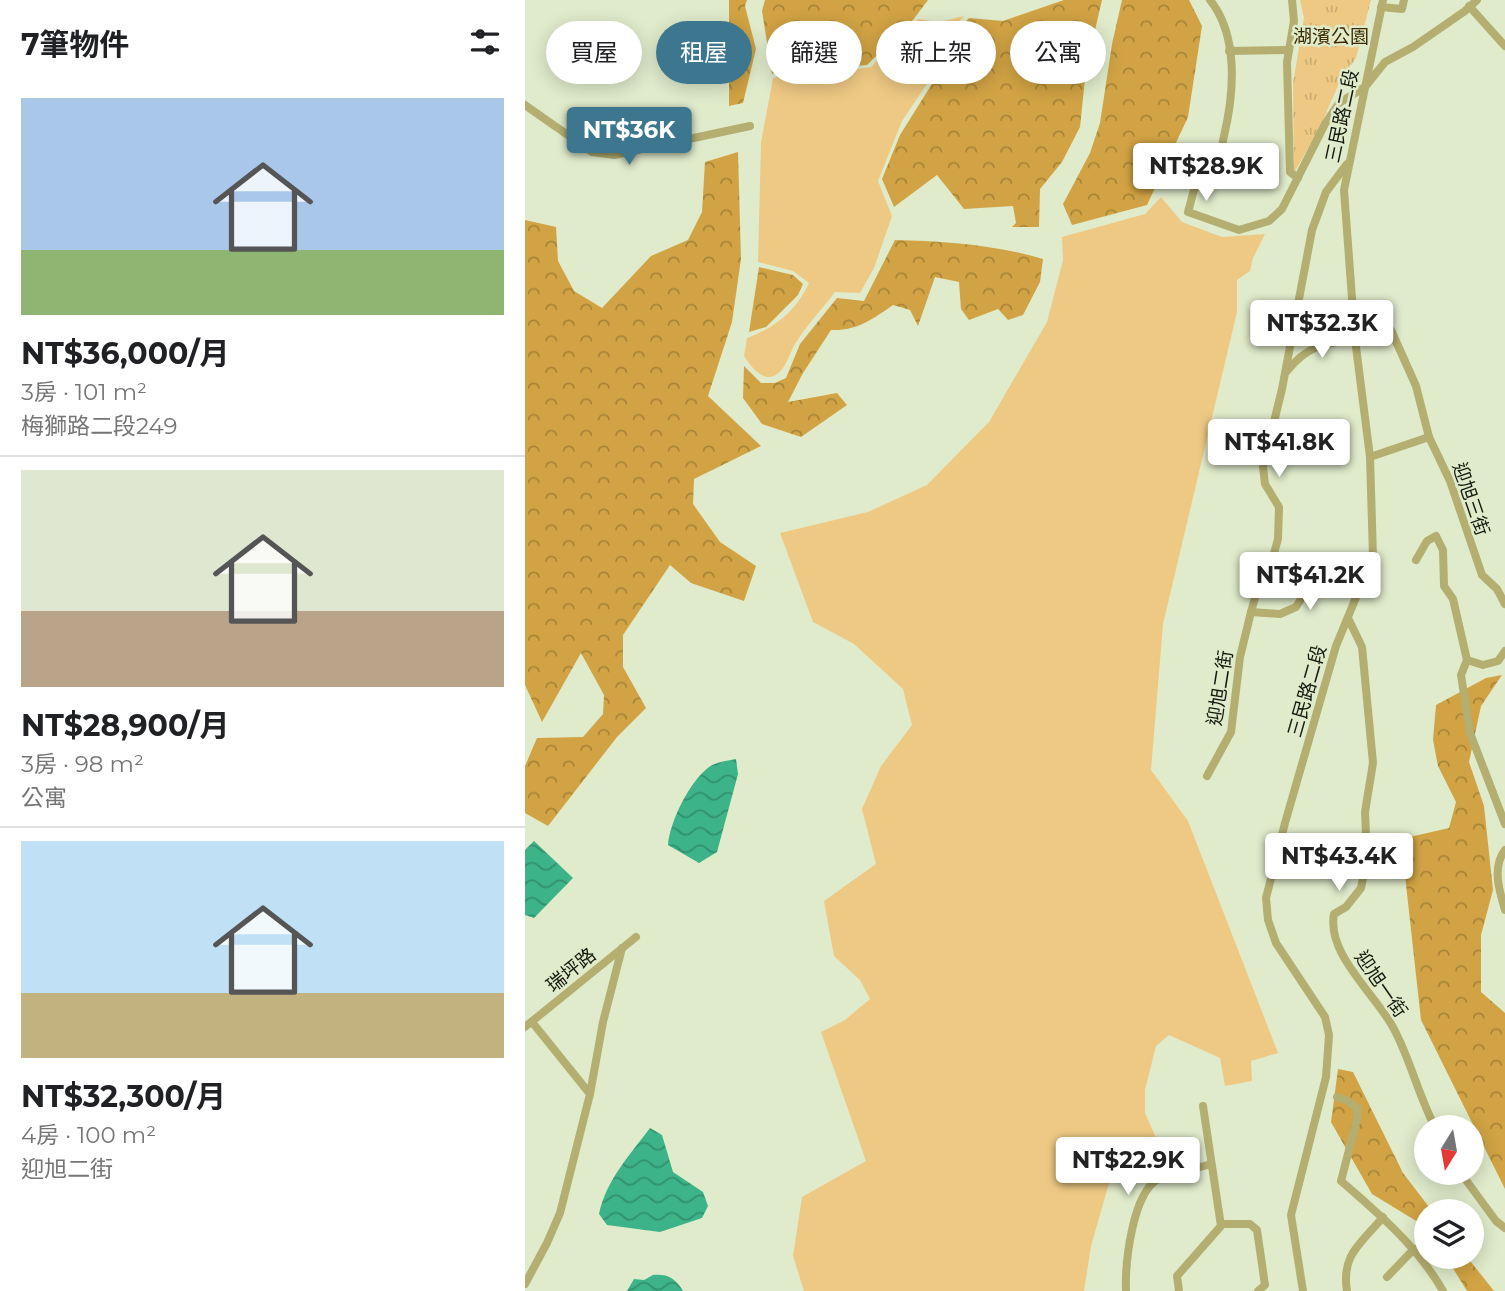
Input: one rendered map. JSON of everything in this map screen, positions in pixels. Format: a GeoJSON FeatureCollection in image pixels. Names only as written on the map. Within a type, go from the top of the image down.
{"type":"FeatureCollection","features":[{"type":"Feature","properties":{"kind":"street"},"geometry":{"type":"LineString","coordinates":[[1210,0],[1219,11],[1229,51],[1232,66],[1231,91],[1217,163],[1198,180],[1188,212],[1239,230],[1269,221],[1282,209],[1325,124],[1339,103],[1365,87],[1385,62],[1413,47],[1477,0]]}},
{"type":"Feature","properties":{"kind":"street"},"geometry":{"type":"LineString","coordinates":[[1292,0],[1294,22],[1287,62],[1290,172],[1298,178]]}},
{"type":"Feature","properties":{"kind":"street"},"geometry":{"type":"LineString","coordinates":[[1382,3],[1402,9],[1404,0]]}},
{"type":"Feature","properties":{"kind":"street","name":"三民路二段"},"geometry":{"type":"LineString","coordinates":[[1303,1291],[1291,1215],[1326,1077],[1329,1035],[1325,1017],[1276,943],[1268,919],[1266,898],[1336,646],[1373,556],[1370,457],[1355,339],[1344,190],[1382,3]]}},
{"type":"Feature","properties":{"kind":"street"},"geometry":{"type":"LineString","coordinates":[[1469,6],[1505,46]]}},
{"type":"Feature","properties":{"kind":"street"},"geometry":{"type":"LineString","coordinates":[[1229,51],[1289,50]]}},
{"type":"Feature","properties":{"kind":"street"},"geometry":{"type":"LineString","coordinates":[[525,105],[592,152],[604,155],[750,126]]}},
{"type":"Feature","properties":{"kind":"street","name":"迎旭二街"},"geometry":{"type":"LineString","coordinates":[[1207,776],[1231,733],[1240,657],[1260,580],[1271,564],[1278,539],[1279,507],[1265,484],[1263,467],[1285,373],[1312,230],[1326,192],[1349,162]]}},
{"type":"Feature","properties":{"kind":"street","name":"迎旭三街"},"geometry":{"type":"LineString","coordinates":[[1391,330],[1416,386],[1429,438],[1450,481],[1482,576],[1497,589],[1505,604]]}},
{"type":"Feature","properties":{"kind":"street"},"geometry":{"type":"LineString","coordinates":[[1285,373],[1299,355],[1317,346],[1355,339]]}},
{"type":"Feature","properties":{"kind":"street"},"geometry":{"type":"LineString","coordinates":[[1370,457],[1429,438]]}},
{"type":"Feature","properties":{"kind":"street"},"geometry":{"type":"LineString","coordinates":[[1416,560],[1427,541],[1436,536],[1443,550],[1444,586],[1453,599],[1467,660],[1461,675],[1470,733],[1505,824]]}},
{"type":"Feature","properties":{"kind":"street"},"geometry":{"type":"LineString","coordinates":[[1251,612],[1280,614],[1296,607],[1315,576],[1325,567],[1350,565],[1364,577]]}},
{"type":"Feature","properties":{"kind":"street","name":"迎旭一街"},"geometry":{"type":"LineString","coordinates":[[1348,618],[1362,647],[1373,763],[1365,812],[1367,858],[1361,888],[1346,907],[1334,914],[1332,926],[1343,957],[1377,1001],[1395,1031],[1430,1115]]}},
{"type":"Feature","properties":{"kind":"street"},"geometry":{"type":"LineString","coordinates":[[1467,660],[1483,665],[1498,661],[1505,651]]}},
{"type":"Feature","properties":{"kind":"street"},"geometry":{"type":"LineString","coordinates":[[1505,849],[1498,858],[1497,878],[1505,910]]}},
{"type":"Feature","properties":{"kind":"street","name":"瑞坪路"},"geometry":{"type":"LineString","coordinates":[[529,1024],[636,937]]}},
{"type":"Feature","properties":{"kind":"street"},"geometry":{"type":"LineString","coordinates":[[525,1283],[560,1213],[590,1094],[603,1022],[622,948]]}},
{"type":"Feature","properties":{"kind":"street"},"geometry":{"type":"LineString","coordinates":[[529,1024],[590,1094]]}},
{"type":"Feature","properties":{"kind":"street"},"geometry":{"type":"LineString","coordinates":[[1337,1097],[1357,1108],[1357,1119],[1341,1181],[1383,1217],[1414,1250],[1387,1277]]}},
{"type":"Feature","properties":{"kind":"street"},"geometry":{"type":"LineString","coordinates":[[1179,1291],[1177,1276],[1221,1224],[1203,1105]]}},
{"type":"Feature","properties":{"kind":"street"},"geometry":{"type":"LineString","coordinates":[[1126,1291],[1125,1267],[1143,1196],[1157,1180],[1211,1164]]}},
{"type":"Feature","properties":{"kind":"street"},"geometry":{"type":"LineString","coordinates":[[1469,1185],[1496,1222],[1505,1228]]}},
{"type":"Feature","properties":{"kind":"street"},"geometry":{"type":"LineString","coordinates":[[1347,1291],[1347,1260],[1383,1217]]}},
{"type":"Feature","properties":{"kind":"street"},"geometry":{"type":"LineString","coordinates":[[1221,1224],[1250,1224],[1257,1230],[1265,1285],[1258,1291]]}},
{"type":"Feature","properties":{"kind":"street"},"geometry":{"type":"LineString","coordinates":[[1427,1269],[1443,1291]]}},
{"type":"Feature","properties":{"kind":"green space"},"geometry":{"type":"Polygon","coordinates":[[[729,0],[747,0],[745,6],[749,21],[729,21],[729,0]]]}},
{"type":"Feature","properties":{"kind":"green space"},"geometry":{"type":"Polygon","coordinates":[[[765,0],[928,0],[912,21],[876,21],[876,56],[867,65],[862,65],[862,21],[766,21],[766,36],[762,11],[765,0]]]}},
{"type":"Feature","properties":{"kind":"green space"},"geometry":{"type":"Polygon","coordinates":[[[1064,0],[1102,0],[1097,21],[1010,21],[1010,84],[1084,84],[1080,127],[1062,162],[1040,189],[1039,227],[1012,227],[1016,223],[1013,206],[964,209],[937,175],[894,207],[882,179],[900,135],[932,84],[996,84],[996,21],[966,21],[969,18],[1003,21],[1064,0]]]}},
{"type":"Feature","properties":{"kind":"green space"},"geometry":{"type":"Polygon","coordinates":[[[1122,0],[1189,0],[1202,26],[1188,117],[1147,205],[1072,225],[1063,204],[1090,153],[1100,123],[1122,0]]]}},
{"type":"Feature","properties":{"kind":"green space","name":"湖濱公園"},"geometry":{"type":"Polygon","coordinates":[[[1300,0],[1371,0],[1356,58],[1341,79],[1319,129],[1294,173],[1293,83],[1304,18],[1300,0]]]}},
{"type":"Feature","properties":{"kind":"green space"},"geometry":{"type":"Polygon","coordinates":[[[964,16],[960,21],[944,21],[964,16]]]}},
{"type":"Feature","properties":{"kind":"green space"},"geometry":{"type":"Polygon","coordinates":[[[752,33],[756,49],[752,66],[752,33]]]}},
{"type":"Feature","properties":{"kind":"green space"},"geometry":{"type":"Polygon","coordinates":[[[876,62],[876,84],[927,84],[902,121],[878,181],[892,216],[874,268],[860,293],[835,292],[799,337],[781,370],[774,376],[765,376],[753,368],[744,356],[747,338],[784,317],[798,302],[809,283],[793,271],[758,262],[761,142],[772,84],[862,84],[862,68],[871,67],[876,62]]]}},
{"type":"Feature","properties":{"kind":"green space"},"geometry":{"type":"Polygon","coordinates":[[[729,84],[748,84],[743,103],[729,106],[729,84]]]}},
{"type":"Feature","properties":{"kind":"green space"},"geometry":{"type":"Polygon","coordinates":[[[738,152],[741,259],[732,322],[708,396],[761,446],[694,479],[693,504],[720,542],[756,566],[744,601],[691,583],[670,565],[623,635],[623,667],[646,708],[617,737],[548,826],[525,813],[525,766],[537,738],[583,737],[603,714],[604,695],[581,653],[542,722],[525,685],[525,220],[556,227],[558,261],[574,291],[602,308],[651,256],[688,240],[702,212],[705,162],[738,152]]]}},
{"type":"Feature","properties":{"kind":"green space"},"geometry":{"type":"Polygon","coordinates":[[[1161,197],[1182,222],[1222,237],[1265,234],[1253,258],[1250,271],[1237,280],[1237,312],[1163,624],[1151,770],[1188,821],[1278,1053],[1251,1061],[1252,1081],[1225,1086],[1220,1058],[1169,1035],[1156,1046],[1145,1090],[1145,1113],[1157,1140],[1120,1145],[1091,1246],[1084,1291],[804,1291],[793,1256],[802,1197],[866,1161],[821,1032],[845,1020],[870,999],[860,980],[834,956],[824,901],[876,864],[862,809],[881,766],[912,725],[903,689],[854,644],[813,622],[780,533],[868,512],[927,485],[989,422],[1047,322],[1063,260],[1062,237],[1145,214],[1161,197]]]}},
{"type":"Feature","properties":{"kind":"green space"},"geometry":{"type":"Polygon","coordinates":[[[895,240],[970,245],[1043,259],[1040,282],[1023,315],[1008,320],[998,309],[969,320],[961,309],[959,282],[935,277],[918,326],[910,310],[893,305],[857,326],[831,330],[788,402],[837,393],[847,405],[801,437],[762,424],[743,398],[744,366],[761,383],[775,383],[786,378],[800,344],[837,298],[864,301],[895,240]]]}},
{"type":"Feature","properties":{"kind":"green space"},"geometry":{"type":"Polygon","coordinates":[[[759,267],[793,275],[803,284],[798,295],[766,327],[749,332],[759,267]]]}},
{"type":"Feature","properties":{"kind":"green space"},"geometry":{"type":"Polygon","coordinates":[[[1502,675],[1481,706],[1469,762],[1484,806],[1493,890],[1481,935],[1481,992],[1505,1013],[1505,1189],[1484,1147],[1484,1115],[1468,1115],[1421,1020],[1401,839],[1449,828],[1456,802],[1438,766],[1433,740],[1436,705],[1486,678],[1502,675]]]}},
{"type":"Feature","properties":{"kind":"green space"},"geometry":{"type":"Polygon","coordinates":[[[1338,1069],[1353,1072],[1403,1173],[1423,1199],[1414,1199],[1414,1220],[1372,1194],[1331,1122],[1338,1069]]]}},
{"type":"Feature","properties":{"kind":"green space"},"geometry":{"type":"Polygon","coordinates":[[[1453,1269],[1477,1269],[1494,1291],[1467,1291],[1453,1269]]]}},
{"type":"Feature","properties":{"kind":"water"},"geometry":{"type":"Polygon","coordinates":[[[736,759],[738,774],[717,852],[699,863],[668,845],[673,825],[682,802],[702,773],[715,764],[736,759]]]}},
{"type":"Feature","properties":{"kind":"water"},"geometry":{"type":"Polygon","coordinates":[[[534,841],[573,878],[534,918],[525,915],[525,850],[534,841]]]}},
{"type":"Feature","properties":{"kind":"water"},"geometry":{"type":"Polygon","coordinates":[[[650,1128],[662,1135],[673,1172],[703,1192],[708,1206],[702,1218],[660,1232],[607,1225],[599,1214],[607,1190],[650,1128]]]}},
{"type":"Feature","properties":{"kind":"water"},"geometry":{"type":"Polygon","coordinates":[[[653,1275],[671,1278],[683,1291],[627,1291],[634,1279],[644,1280],[653,1275]]]}}]}
